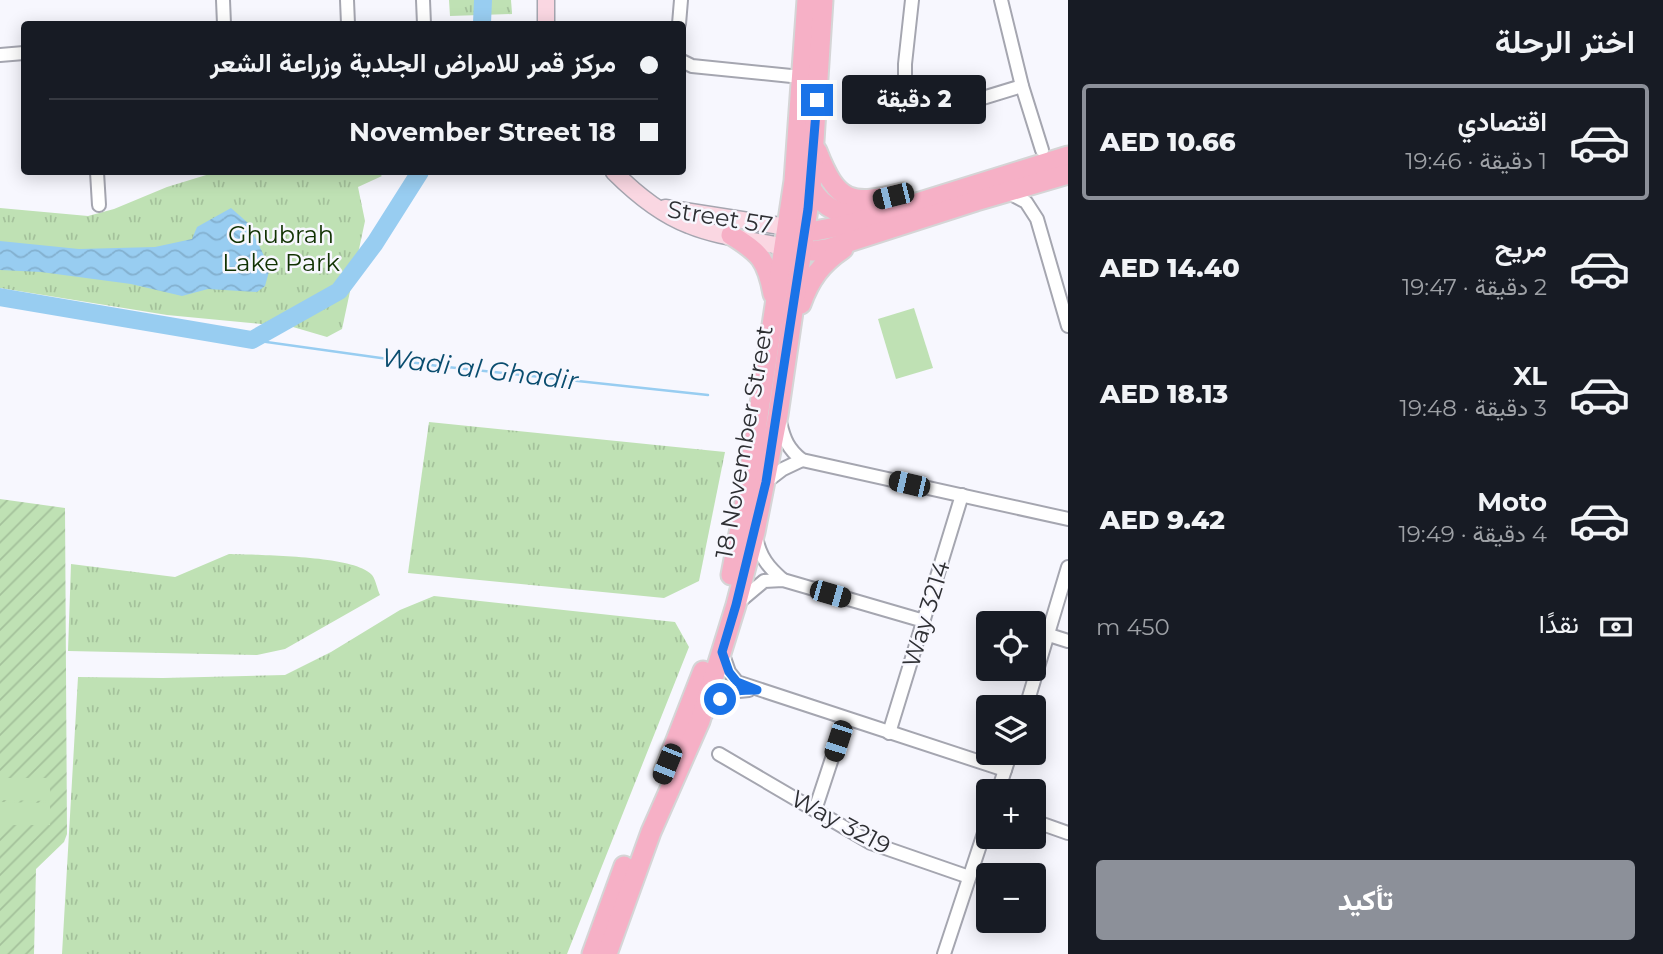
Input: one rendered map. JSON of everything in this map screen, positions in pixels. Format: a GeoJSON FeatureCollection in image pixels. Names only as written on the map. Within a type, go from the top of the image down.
{"type":"FeatureCollection","features":[{"type":"Feature","properties":{"kind":"main road","name":"18 November Street"},"geometry":{"type":"LineString","coordinates":[[607,954],[652,832],[700,721],[736,605],[766,482],[788,338],[796,229],[794,181],[807,0]]}},
{"type":"Feature","properties":{"kind":"main road","name":"18 November Street"},"geometry":{"type":"LineString","coordinates":[[796,229],[811,188],[823,0]]}},
{"type":"Feature","properties":{"kind":"main road"},"geometry":{"type":"LineString","coordinates":[[815,145],[831,182],[848,197],[859,201],[873,201],[934,186],[1068,143]]}},
{"type":"Feature","properties":{"kind":"main road"},"geometry":{"type":"LineString","coordinates":[[796,229],[815,231],[846,225],[1068,156]]}},
{"type":"Feature","properties":{"kind":"main road"},"geometry":{"type":"LineString","coordinates":[[793,249],[827,250],[1068,174]]}},
{"type":"Feature","properties":{"kind":"main road"},"geometry":{"type":"LineString","coordinates":[[811,188],[819,201],[842,213],[884,212]]}},
{"type":"Feature","properties":{"kind":"main road"},"geometry":{"type":"LineString","coordinates":[[732,235],[755,250],[764,261],[775,307]]}},
{"type":"Feature","properties":{"kind":"main road"},"geometry":{"type":"LineString","coordinates":[[788,338],[814,274],[826,261],[857,240]]}},
{"type":"Feature","properties":{"kind":"main road","name":"18 November Street"},"geometry":{"type":"LineString","coordinates":[[592,954],[613,894],[689,708],[717,627],[736,551],[775,307],[793,249]]}},
{"type":"Feature","properties":{"kind":"street"},"geometry":{"type":"LineString","coordinates":[[223,0],[224,21]]}},
{"type":"Feature","properties":{"kind":"street"},"geometry":{"type":"LineString","coordinates":[[346,0],[348,21]]}},
{"type":"Feature","properties":{"kind":"street"},"geometry":{"type":"LineString","coordinates":[[423,0],[424,21]]}},
{"type":"Feature","properties":{"kind":"street"},"geometry":{"type":"LineString","coordinates":[[546,0],[546,21]]}},
{"type":"Feature","properties":{"kind":"street"},"geometry":{"type":"LineString","coordinates":[[679,21],[681,0]]}},
{"type":"Feature","properties":{"kind":"street"},"geometry":{"type":"LineString","coordinates":[[912,0],[905,64],[905,102],[950,108],[1022,86]]}},
{"type":"Feature","properties":{"kind":"street"},"geometry":{"type":"LineString","coordinates":[[1001,0],[1022,86],[1042,150]]}},
{"type":"Feature","properties":{"kind":"street"},"geometry":{"type":"LineString","coordinates":[[0,55],[21,53]]}},
{"type":"Feature","properties":{"kind":"street"},"geometry":{"type":"LineString","coordinates":[[686,63],[692,66],[801,77]]}},
{"type":"Feature","properties":{"kind":"street"},"geometry":{"type":"LineString","coordinates":[[97,175],[99,205]]}},
{"type":"Feature","properties":{"kind":"street","name":"Street 57"},"geometry":{"type":"LineString","coordinates":[[618,175],[654,206],[691,226],[793,249]]}},
{"type":"Feature","properties":{"kind":"street"},"geometry":{"type":"LineString","coordinates":[[1043,182],[1037,196],[1037,219],[1068,326]]}},
{"type":"Feature","properties":{"kind":"street"},"geometry":{"type":"LineString","coordinates":[[1006,192],[1026,202],[1037,219]]}},
{"type":"Feature","properties":{"kind":"street","name":"Street 57"},"geometry":{"type":"LineString","coordinates":[[654,206],[796,229]]}},
{"type":"Feature","properties":{"kind":"street"},"geometry":{"type":"LineString","coordinates":[[778,415],[785,442],[802,460],[1068,519]]}},
{"type":"Feature","properties":{"kind":"street"},"geometry":{"type":"LineString","coordinates":[[766,482],[783,469],[802,460]]}},
{"type":"Feature","properties":{"kind":"street","name":"Way 3214"},"geometry":{"type":"LineString","coordinates":[[889,733],[962,495]]}},
{"type":"Feature","properties":{"kind":"street"},"geometry":{"type":"LineString","coordinates":[[755,532],[760,554],[768,568],[783,580]]}},
{"type":"Feature","properties":{"kind":"street"},"geometry":{"type":"LineString","coordinates":[[1030,695],[1068,567]]}},
{"type":"Feature","properties":{"kind":"street"},"geometry":{"type":"LineString","coordinates":[[736,605],[764,581],[783,580],[924,621]]}},
{"type":"Feature","properties":{"kind":"street"},"geometry":{"type":"LineString","coordinates":[[1049,635],[1068,641]]}},
{"type":"Feature","properties":{"kind":"street"},"geometry":{"type":"LineString","coordinates":[[722,652],[729,672],[737,682],[1005,770]]}},
{"type":"Feature","properties":{"kind":"street"},"geometry":{"type":"LineString","coordinates":[[700,721],[729,692],[757,690]]}},
{"type":"Feature","properties":{"kind":"street"},"geometry":{"type":"LineString","coordinates":[[815,810],[845,719]]}},
{"type":"Feature","properties":{"kind":"street","name":"Way 3219"},"geometry":{"type":"LineString","coordinates":[[719,754],[871,843],[969,877]]}},
{"type":"Feature","properties":{"kind":"street"},"geometry":{"type":"LineString","coordinates":[[1002,779],[1007,765]]}},
{"type":"Feature","properties":{"kind":"street"},"geometry":{"type":"LineString","coordinates":[[1046,825],[1068,833]]}},
{"type":"Feature","properties":{"kind":"street"},"geometry":{"type":"LineString","coordinates":[[944,954],[978,849]]}},
{"type":"Feature","properties":{"kind":"green space"},"geometry":{"type":"Polygon","coordinates":[[[449,0],[511,0],[512,14],[450,16],[449,0]]]}},
{"type":"Feature","properties":{"kind":"green space","name":"Ghubrah Lake Park"},"geometry":{"type":"Polygon","coordinates":[[[206,175],[382,176],[358,187],[365,221],[342,329],[327,337],[293,327],[167,315],[0,288],[0,208],[88,216],[114,209],[167,187],[206,175]]]}},
{"type":"Feature","properties":{"kind":"green space"},"geometry":{"type":"Polygon","coordinates":[[[914,308],[933,368],[896,379],[878,319],[914,308]]]}},
{"type":"Feature","properties":{"kind":"green space"},"geometry":{"type":"Polygon","coordinates":[[[429,422],[725,452],[699,581],[664,598],[408,573],[429,422]]]}},
{"type":"Feature","properties":{"kind":"green space"},"geometry":{"type":"Polygon","coordinates":[[[0,499],[65,508],[67,834],[64,842],[36,869],[34,954],[0,954],[0,499]]]}},
{"type":"Feature","properties":{"kind":"green space"},"geometry":{"type":"Polygon","coordinates":[[[229,554],[305,557],[347,563],[372,575],[380,595],[285,649],[257,655],[68,651],[71,564],[175,577],[229,554]]]}},
{"type":"Feature","properties":{"kind":"green space"},"geometry":{"type":"Polygon","coordinates":[[[434,596],[675,622],[689,647],[567,954],[62,954],[78,677],[285,675],[331,652],[400,610],[434,596]]]}},
{"type":"Feature","properties":{"kind":"green space"},"geometry":{"type":"Polygon","coordinates":[[[0,778],[50,778],[50,801],[0,800],[0,778]]]}},
{"type":"Feature","properties":{"kind":"green space"},"geometry":{"type":"Polygon","coordinates":[[[0,802],[50,803],[50,825],[0,825],[0,802]]]}},
{"type":"Feature","properties":{"kind":"water"},"geometry":{"type":"Polygon","coordinates":[[[231,208],[248,223],[270,268],[265,286],[257,292],[208,289],[182,296],[131,284],[41,272],[0,270],[0,241],[79,249],[155,247],[192,239],[197,227],[231,208]]]}},
{"type":"Feature","properties":{"kind":"waterway","name":"Wadi al Ghadir"},"geometry":{"type":"LineString","coordinates":[[482,21],[483,0]]}},
{"type":"Feature","properties":{"kind":"waterway","name":"Wadi al Ghadir"},"geometry":{"type":"LineString","coordinates":[[0,297],[252,340],[339,291],[375,243],[418,175]]}},
{"type":"Feature","properties":{"kind":"waterway","name":"Wadi al Ghadir"},"geometry":{"type":"LineString","coordinates":[[252,340],[438,366],[708,395]]}},
{"type":"Feature","properties":{"kind":"route"},"geometry":{"type":"LineString","coordinates":[[720,699],[729,692],[757,690],[737,682],[729,672],[722,652],[755,532],[778,415],[811,188],[817,100]]}}]}
